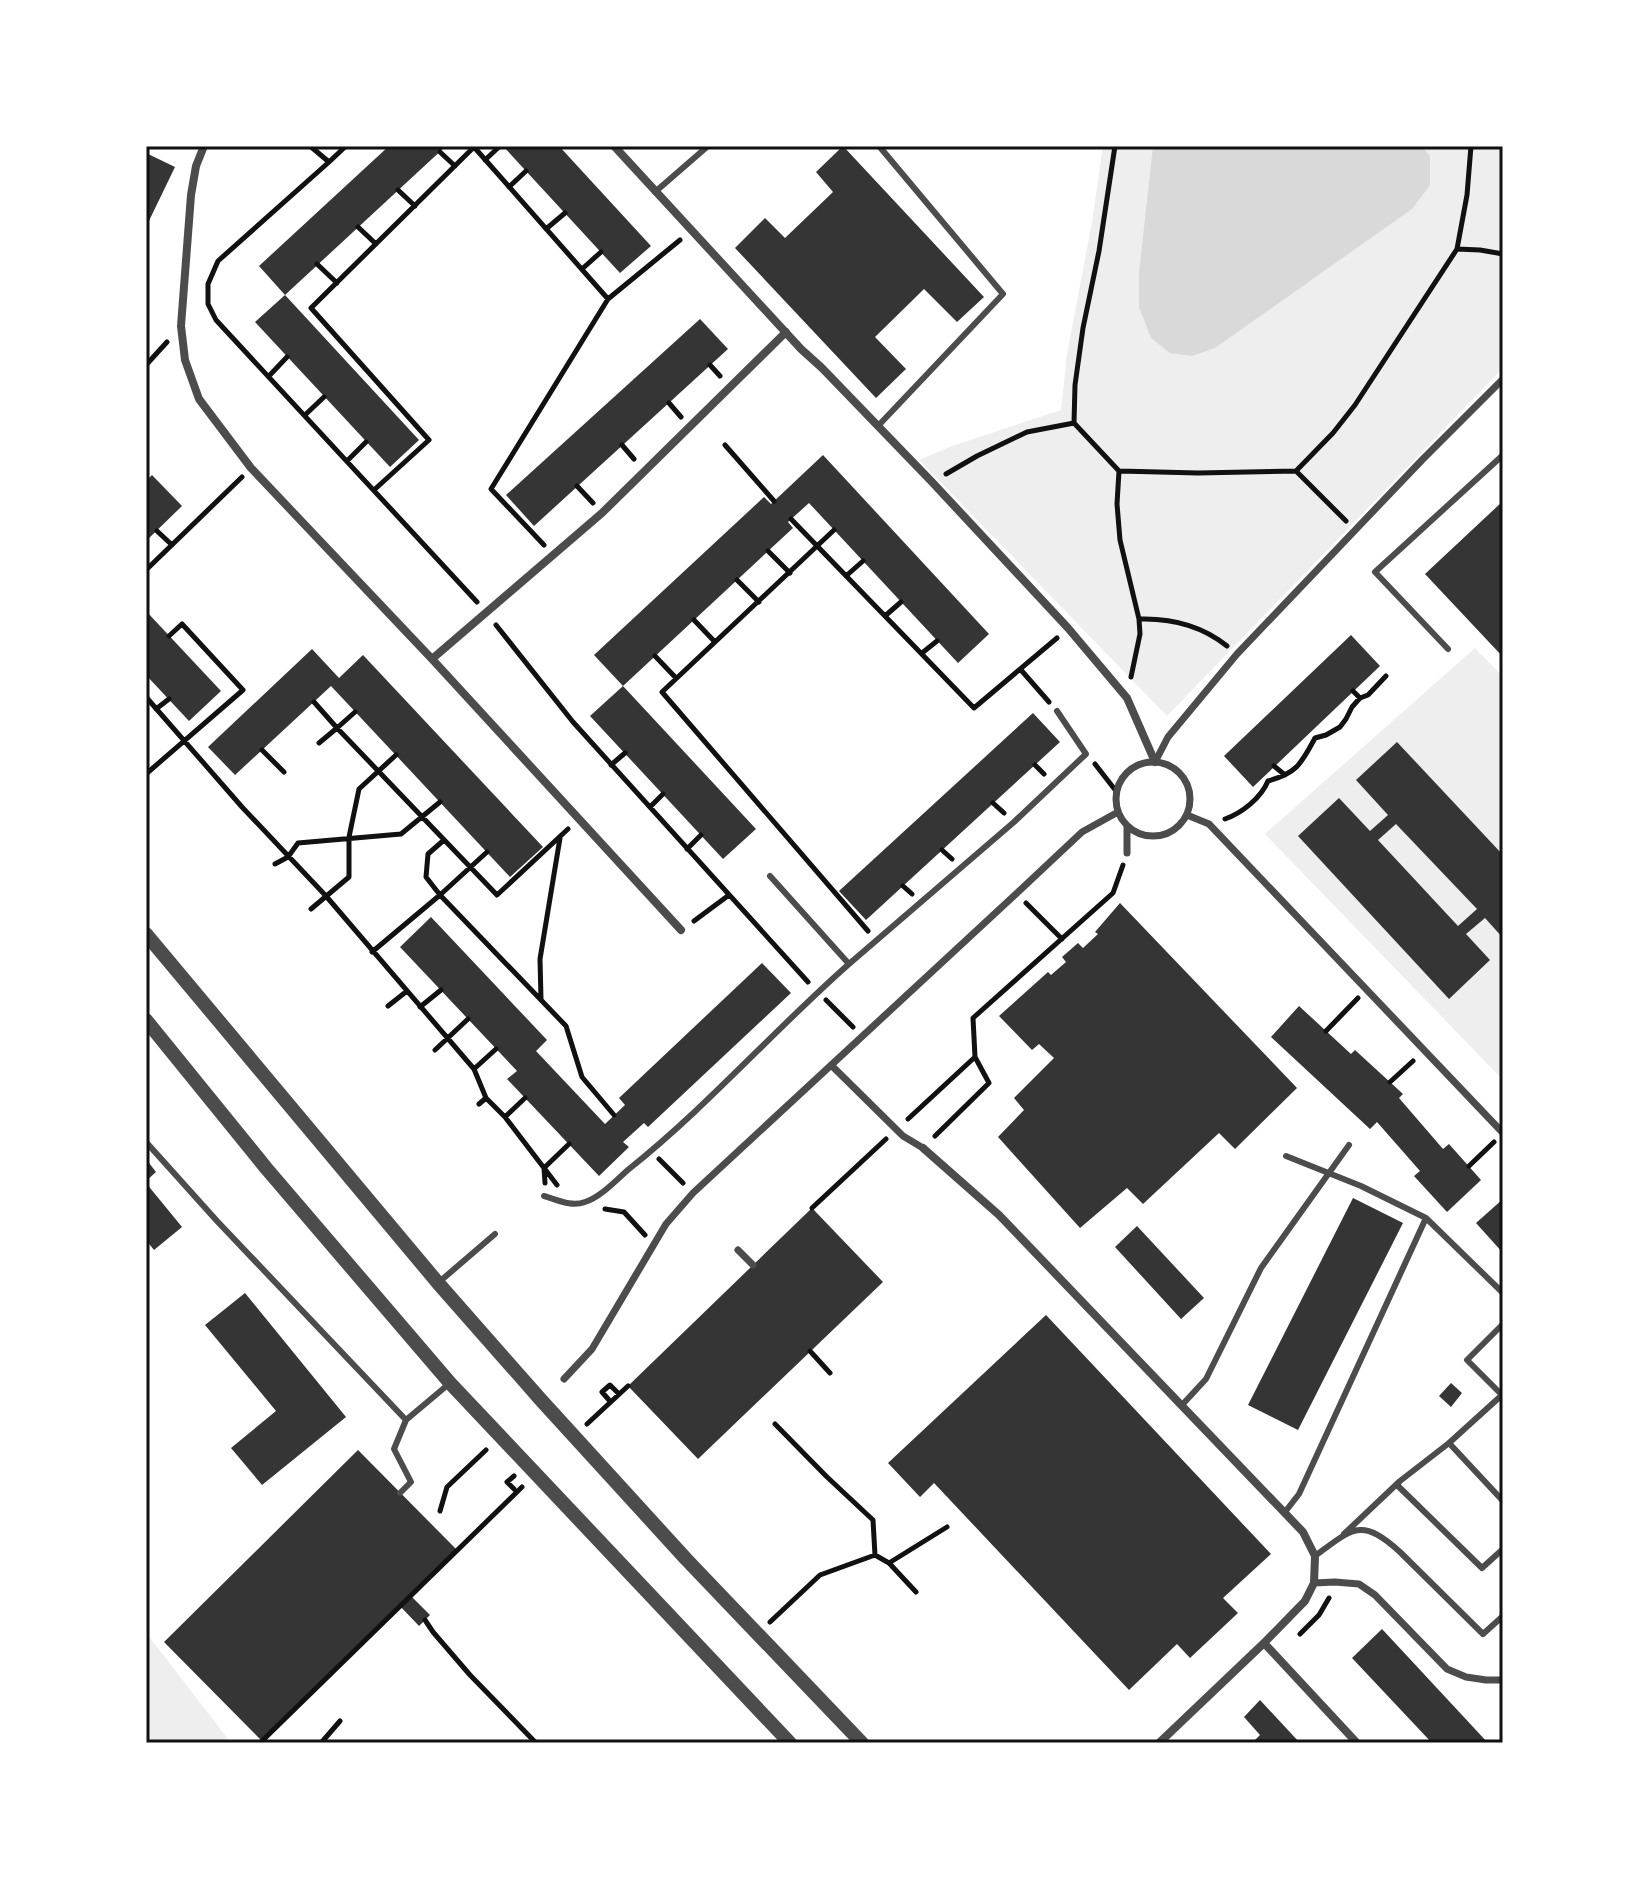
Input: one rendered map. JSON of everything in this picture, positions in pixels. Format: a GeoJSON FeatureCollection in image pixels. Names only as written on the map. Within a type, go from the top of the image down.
{"type":"FeatureCollection","features":[{"type":"Feature","properties":{"kind":"street"},"geometry":{"type":"LineString","coordinates":[[204,146],[196,166],[191,195],[181,326],[185,360],[199,399],[251,468],[681,930]]}},
{"type":"Feature","properties":{"kind":"street"},"geometry":{"type":"LineString","coordinates":[[614,146],[1068,628],[1127,698],[1155,762]]}},
{"type":"Feature","properties":{"kind":"street"},"geometry":{"type":"LineString","coordinates":[[432,659],[602,513],[786,332]]}},
{"type":"Feature","properties":{"kind":"street"},"geometry":{"type":"LineString","coordinates":[[1155,762],[1168,737],[1237,654],[1503,379]]}},
{"type":"Feature","properties":{"kind":"street"},"geometry":{"type":"LineString","coordinates":[[1155,762],[1167,764],[1185,780],[1190,791],[1190,803],[1181,825],[1160,836],[1148,837],[1127,826],[1118,812],[1116,791],[1126,773],[1144,763],[1155,762]]}},
{"type":"Feature","properties":{"kind":"street"},"geometry":{"type":"LineString","coordinates":[[564,1379],[592,1349],[666,1224],[693,1193],[1082,832],[1118,812]]}},
{"type":"Feature","properties":{"kind":"street"},"geometry":{"type":"LineString","coordinates":[[1187,815],[1209,824],[1503,1133]]}},
{"type":"Feature","properties":{"kind":"street"},"geometry":{"type":"LineString","coordinates":[[1127,826],[1127,853]]}},
{"type":"Feature","properties":{"kind":"street"},"geometry":{"type":"LineString","coordinates":[[146,934],[438,1283],[655,1525],[862,1743]]}},
{"type":"Feature","properties":{"kind":"street"},"geometry":{"type":"LineString","coordinates":[[146,1020],[266,1168],[450,1383],[790,1743]]}},
{"type":"Feature","properties":{"kind":"street"},"geometry":{"type":"LineString","coordinates":[[831,1065],[903,1136],[923,1148],[999,1215],[1285,1512],[1303,1532],[1315,1556],[1314,1583],[1305,1601],[1159,1743]]}},
{"type":"Feature","properties":{"kind":"street"},"geometry":{"type":"LineString","coordinates":[[738,1250],[753,1265]]}},
{"type":"Feature","properties":{"kind":"street"},"geometry":{"type":"LineString","coordinates":[[1314,1583],[1359,1584],[1375,1595],[1447,1669],[1466,1677],[1503,1680]]}},
{"type":"Feature","properties":{"kind":"street"},"geometry":{"type":"LineString","coordinates":[[1264,1643],[1357,1743]]}},
{"type":"Feature","properties":{"kind":"lane"},"geometry":{"type":"LineString","coordinates":[[655,192],[708,146]]}},
{"type":"Feature","properties":{"kind":"lane"},"geometry":{"type":"LineString","coordinates":[[878,426],[1003,294],[879,146]]}},
{"type":"Feature","properties":{"kind":"lane"},"geometry":{"type":"LineString","coordinates":[[1448,649],[1375,572],[1503,455]]}},
{"type":"Feature","properties":{"kind":"lane"},"geometry":{"type":"LineString","coordinates":[[544,1196],[575,1205],[590,1201],[651,1152],[746,1064],[817,991],[1014,822],[1086,754],[1057,711]]}},
{"type":"Feature","properties":{"kind":"lane"},"geometry":{"type":"LineString","coordinates":[[770,876],[849,964]]}},
{"type":"Feature","properties":{"kind":"lane"},"geometry":{"type":"LineString","coordinates":[[146,1142],[406,1420]]}},
{"type":"Feature","properties":{"kind":"lane"},"geometry":{"type":"LineString","coordinates":[[1182,1405],[1206,1379],[1261,1268],[1349,1145]]}},
{"type":"Feature","properties":{"kind":"lane"},"geometry":{"type":"LineString","coordinates":[[1286,1156],[1361,1186],[1426,1218],[1503,1293]]}},
{"type":"Feature","properties":{"kind":"lane"},"geometry":{"type":"LineString","coordinates":[[1285,1512],[1299,1494],[1426,1218]]}},
{"type":"Feature","properties":{"kind":"lane"},"geometry":{"type":"LineString","coordinates":[[438,1283],[495,1234]]}},
{"type":"Feature","properties":{"kind":"lane"},"geometry":{"type":"LineString","coordinates":[[1315,1556],[1503,1395],[1467,1360],[1503,1324]]}},
{"type":"Feature","properties":{"kind":"lane"},"geometry":{"type":"LineString","coordinates":[[400,1493],[411,1482],[394,1449],[406,1420],[450,1383]]}},
{"type":"Feature","properties":{"kind":"lane"},"geometry":{"type":"LineString","coordinates":[[1449,1443],[1503,1501]]}},
{"type":"Feature","properties":{"kind":"lane"},"geometry":{"type":"LineString","coordinates":[[1397,1485],[1482,1568],[1503,1549]]}},
{"type":"Feature","properties":{"kind":"lane"},"geometry":{"type":"LineString","coordinates":[[1344,1534],[1357,1529],[1370,1530],[1387,1540],[1483,1634],[1503,1616]]}},
{"type":"Feature","properties":{"kind":"path"},"geometry":{"type":"LineString","coordinates":[[310,146],[329,162],[346,146]]}},
{"type":"Feature","properties":{"kind":"path"},"geometry":{"type":"LineString","coordinates":[[485,160],[500,146]]}},
{"type":"Feature","properties":{"kind":"path"},"geometry":{"type":"LineString","coordinates":[[1115,146],[1099,251],[1083,328],[1075,385],[1074,423],[1119,471],[1198,473],[1296,471],[1333,433],[1355,405],[1457,249],[1467,195],[1471,146]]}},
{"type":"Feature","properties":{"kind":"path"},"geometry":{"type":"LineString","coordinates":[[374,490],[429,440],[311,308],[474,147],[608,299]]}},
{"type":"Feature","properties":{"kind":"path"},"geometry":{"type":"LineString","coordinates":[[440,152],[455,166]]}},
{"type":"Feature","properties":{"kind":"path"},"geometry":{"type":"LineString","coordinates":[[509,187],[526,171]]}},
{"type":"Feature","properties":{"kind":"path"},"geometry":{"type":"LineString","coordinates":[[398,190],[415,206]]}},
{"type":"Feature","properties":{"kind":"path"},"geometry":{"type":"LineString","coordinates":[[546,229],[565,213]]}},
{"type":"Feature","properties":{"kind":"path"},"geometry":{"type":"LineString","coordinates":[[358,227],[376,244]]}},
{"type":"Feature","properties":{"kind":"path"},"geometry":{"type":"LineString","coordinates":[[552,555],[491,489],[608,299],[691,231]]}},
{"type":"Feature","properties":{"kind":"path"},"geometry":{"type":"LineString","coordinates":[[1457,249],[1503,254]]}},
{"type":"Feature","properties":{"kind":"path"},"geometry":{"type":"LineString","coordinates":[[582,269],[601,252]]}},
{"type":"Feature","properties":{"kind":"path"},"geometry":{"type":"LineString","coordinates":[[317,264],[337,283]]}},
{"type":"Feature","properties":{"kind":"path"},"geometry":{"type":"LineString","coordinates":[[146,365],[181,326]]}},
{"type":"Feature","properties":{"kind":"path"},"geometry":{"type":"LineString","coordinates":[[269,376],[287,357]]}},
{"type":"Feature","properties":{"kind":"path"},"geometry":{"type":"LineString","coordinates":[[305,415],[324,397]]}},
{"type":"Feature","properties":{"kind":"path"},"geometry":{"type":"LineString","coordinates":[[932,482],[1027,432],[1074,423]]}},
{"type":"Feature","properties":{"kind":"path"},"geometry":{"type":"LineString","coordinates":[[347,461],[366,442]]}},
{"type":"Feature","properties":{"kind":"path"},"geometry":{"type":"LineString","coordinates":[[725,445],[774,501]]}},
{"type":"Feature","properties":{"kind":"path"},"geometry":{"type":"LineString","coordinates":[[146,570],[251,468]]}},
{"type":"Feature","properties":{"kind":"path"},"geometry":{"type":"LineString","coordinates":[[1119,471],[1117,504],[1120,540],[1140,634],[1127,698]]}},
{"type":"Feature","properties":{"kind":"path"},"geometry":{"type":"LineString","coordinates":[[1296,471],[1355,530]]}},
{"type":"Feature","properties":{"kind":"path"},"geometry":{"type":"LineString","coordinates":[[791,519],[974,708],[1068,628]]}},
{"type":"Feature","properties":{"kind":"path"},"geometry":{"type":"LineString","coordinates":[[834,530],[662,692],[876,940]]}},
{"type":"Feature","properties":{"kind":"path"},"geometry":{"type":"LineString","coordinates":[[157,531],[172,545]]}},
{"type":"Feature","properties":{"kind":"path"},"geometry":{"type":"LineString","coordinates":[[768,551],[790,573]]}},
{"type":"Feature","properties":{"kind":"path"},"geometry":{"type":"LineString","coordinates":[[846,576],[863,561]]}},
{"type":"Feature","properties":{"kind":"path"},"geometry":{"type":"LineString","coordinates":[[737,580],[759,602]]}},
{"type":"Feature","properties":{"kind":"path"},"geometry":{"type":"LineString","coordinates":[[885,616],[901,602]]}},
{"type":"Feature","properties":{"kind":"path"},"geometry":{"type":"LineString","coordinates":[[1139,619],[1179,621],[1212,635],[1237,654]]}},
{"type":"Feature","properties":{"kind":"path"},"geometry":{"type":"LineString","coordinates":[[694,620],[715,642]]}},
{"type":"Feature","properties":{"kind":"path"},"geometry":{"type":"LineString","coordinates":[[146,774],[243,690],[182,624],[169,636]]}},
{"type":"Feature","properties":{"kind":"path"},"geometry":{"type":"LineString","coordinates":[[922,653],[937,641]]}},
{"type":"Feature","properties":{"kind":"path"},"geometry":{"type":"LineString","coordinates":[[655,656],[676,678]]}},
{"type":"Feature","properties":{"kind":"path"},"geometry":{"type":"LineString","coordinates":[[1021,670],[1057,711]]}},
{"type":"Feature","properties":{"kind":"path"},"geometry":{"type":"LineString","coordinates":[[1209,824],[1236,815],[1255,799],[1268,781],[1286,776],[1301,762],[1312,735],[1326,735],[1340,727],[1360,698],[1368,695],[1386,676]]}},
{"type":"Feature","properties":{"kind":"path"},"geometry":{"type":"LineString","coordinates":[[1353,691],[1360,698]]}},
{"type":"Feature","properties":{"kind":"path"},"geometry":{"type":"LineString","coordinates":[[146,697],[326,896],[474,1069],[486,1098],[505,1117],[575,1205],[624,1212],[654,1244]]}},
{"type":"Feature","properties":{"kind":"path"},"geometry":{"type":"LineString","coordinates":[[156,709],[169,699]]}},
{"type":"Feature","properties":{"kind":"path"},"geometry":{"type":"LineString","coordinates":[[314,702],[497,895],[579,819]]}},
{"type":"Feature","properties":{"kind":"path"},"geometry":{"type":"LineString","coordinates":[[319,743],[355,712]]}},
{"type":"Feature","properties":{"kind":"path"},"geometry":{"type":"LineString","coordinates":[[262,750],[284,772]]}},
{"type":"Feature","properties":{"kind":"path"},"geometry":{"type":"LineString","coordinates":[[611,765],[625,753]]}},
{"type":"Feature","properties":{"kind":"path"},"geometry":{"type":"LineString","coordinates":[[1086,754],[1116,791]]}},
{"type":"Feature","properties":{"kind":"path"},"geometry":{"type":"LineString","coordinates":[[311,909],[349,877],[349,837],[359,789],[396,755]]}},
{"type":"Feature","properties":{"kind":"path"},"geometry":{"type":"LineString","coordinates":[[1274,766],[1286,776]]}},
{"type":"Feature","properties":{"kind":"path"},"geometry":{"type":"LineString","coordinates":[[650,807],[663,794]]}},
{"type":"Feature","properties":{"kind":"path"},"geometry":{"type":"LineString","coordinates":[[275,864],[288,857],[298,843],[401,834],[440,802]]}},
{"type":"Feature","properties":{"kind":"path"},"geometry":{"type":"LineString","coordinates":[[687,849],[701,835]]}},
{"type":"Feature","properties":{"kind":"path"},"geometry":{"type":"LineString","coordinates":[[541,1000],[540,959],[560,836]]}},
{"type":"Feature","properties":{"kind":"path"},"geometry":{"type":"LineString","coordinates":[[444,840],[428,854],[426,877],[566,1026],[582,1077],[614,1115]]}},
{"type":"Feature","properties":{"kind":"path"},"geometry":{"type":"LineString","coordinates":[[372,952],[487,852]]}},
{"type":"Feature","properties":{"kind":"path"},"geometry":{"type":"LineString","coordinates":[[923,1148],[989,1083],[975,1057],[973,1018],[1113,893],[1127,853]]}},
{"type":"Feature","properties":{"kind":"path"},"geometry":{"type":"LineString","coordinates":[[681,930],[729,895]]}},
{"type":"Feature","properties":{"kind":"path"},"geometry":{"type":"LineString","coordinates":[[1028,905],[1062,939]]}},
{"type":"Feature","properties":{"kind":"path"},"geometry":{"type":"LineString","coordinates":[[1326,1031],[1367,989]]}},
{"type":"Feature","properties":{"kind":"path"},"geometry":{"type":"LineString","coordinates":[[420,1007],[441,990]]}},
{"type":"Feature","properties":{"kind":"path"},"geometry":{"type":"LineString","coordinates":[[388,1006],[407,991]]}},
{"type":"Feature","properties":{"kind":"path"},"geometry":{"type":"LineString","coordinates":[[435,1050],[468,1019]]}},
{"type":"Feature","properties":{"kind":"path"},"geometry":{"type":"LineString","coordinates":[[474,1069],[496,1049]]}},
{"type":"Feature","properties":{"kind":"path"},"geometry":{"type":"LineString","coordinates":[[1390,1082],[1426,1050]]}},
{"type":"Feature","properties":{"kind":"path"},"geometry":{"type":"LineString","coordinates":[[479,1104],[486,1098]]}},
{"type":"Feature","properties":{"kind":"path"},"geometry":{"type":"LineString","coordinates":[[505,1117],[525,1098]]}},
{"type":"Feature","properties":{"kind":"path"},"geometry":{"type":"LineString","coordinates":[[1469,1166],[1503,1133]]}},
{"type":"Feature","properties":{"kind":"path"},"geometry":{"type":"LineString","coordinates":[[544,1196],[544,1168],[569,1144]]}},
{"type":"Feature","properties":{"kind":"path"},"geometry":{"type":"LineString","coordinates":[[663,1164],[677,1178]]}},
{"type":"Feature","properties":{"kind":"path"},"geometry":{"type":"LineString","coordinates":[[810,1351],[830,1373]]}},
{"type":"Feature","properties":{"kind":"path"},"geometry":{"type":"LineString","coordinates":[[609,1400],[602,1392],[610,1385],[619,1394]]}},
{"type":"Feature","properties":{"kind":"path"},"geometry":{"type":"LineString","coordinates":[[577,1434],[628,1386]]}},
{"type":"Feature","properties":{"kind":"path"},"geometry":{"type":"LineString","coordinates":[[775,1424],[873,1520],[875,1555]]}},
{"type":"Feature","properties":{"kind":"path"},"geometry":{"type":"LineString","coordinates":[[260,1743],[525,1484]]}},
{"type":"Feature","properties":{"kind":"path"},"geometry":{"type":"LineString","coordinates":[[889,1563],[947,1527]]}},
{"type":"Feature","properties":{"kind":"path"},"geometry":{"type":"LineString","coordinates":[[757,1634],[820,1575],[875,1555],[889,1563],[916,1592]]}},
{"type":"Feature","properties":{"kind":"path"},"geometry":{"type":"LineString","coordinates":[[425,1620],[470,1675],[536,1743]]}},
{"type":"Feature","properties":{"kind":"path"},"geometry":{"type":"LineString","coordinates":[[321,1743],[340,1721]]}},
{"type":"Feature","properties":{"kind":"shaded area"},"geometry":{"type":"Polygon","coordinates":[[[1103,146],[1503,146],[1503,368],[1167,716],[919,460],[1061,410],[1067,354],[1103,146]]]}},
{"type":"Feature","properties":{"kind":"shaded area"},"geometry":{"type":"Polygon","coordinates":[[[1153,146],[1421,146],[1430,156],[1430,185],[1412,209],[1215,348],[1192,356],[1170,353],[1151,338],[1139,307],[1139,273],[1153,146]]]}},
{"type":"Feature","properties":{"kind":"shaded area"},"geometry":{"type":"Polygon","coordinates":[[[1475,648],[1503,677],[1503,1080],[1265,834],[1475,648]]]}},
{"type":"Feature","properties":{"kind":"shaded area"},"geometry":{"type":"Polygon","coordinates":[[[146,1633],[151,1639],[231,1743],[146,1743],[146,1633]]]}},
{"type":"Feature","properties":{"kind":"building"},"geometry":{"type":"Polygon","coordinates":[[[389,146],[446,146],[285,295],[259,266],[389,146]]]}},
{"type":"Feature","properties":{"kind":"building"},"geometry":{"type":"Polygon","coordinates":[[[503,146],[559,146],[651,246],[620,273],[503,146]]]}},
{"type":"Feature","properties":{"kind":"building"},"geometry":{"type":"Polygon","coordinates":[[[843,146],[984,297],[957,322],[924,289],[875,337],[906,369],[876,398],[735,248],[765,218],[785,238],[833,192],[816,172],[843,146]]]}},
{"type":"Feature","properties":{"kind":"building"},"geometry":{"type":"Polygon","coordinates":[[[146,153],[175,167],[146,227],[146,153]]]}},
{"type":"Feature","properties":{"kind":"building"},"geometry":{"type":"Polygon","coordinates":[[[285,295],[419,440],[390,467],[255,322],[285,295]]]}},
{"type":"Feature","properties":{"kind":"building"},"geometry":{"type":"Polygon","coordinates":[[[700,319],[728,349],[534,526],[506,495],[700,319]]]}},
{"type":"Feature","properties":{"kind":"building"},"geometry":{"type":"Polygon","coordinates":[[[823,455],[989,634],[958,663],[809,503],[788,522],[793,528],[623,686],[594,655],[764,497],[771,504],[823,455]]]}},
{"type":"Feature","properties":{"kind":"building"},"geometry":{"type":"Polygon","coordinates":[[[152,475],[182,506],[146,541],[146,481],[152,475]]]}},
{"type":"Feature","properties":{"kind":"building"},"geometry":{"type":"Polygon","coordinates":[[[1503,501],[1503,657],[1425,574],[1503,501]]]}},
{"type":"Feature","properties":{"kind":"building"},"geometry":{"type":"Polygon","coordinates":[[[146,611],[221,691],[189,721],[146,675],[146,611]]]}},
{"type":"Feature","properties":{"kind":"building"},"geometry":{"type":"Polygon","coordinates":[[[1351,635],[1380,666],[1253,787],[1224,756],[1351,635]]]}},
{"type":"Feature","properties":{"kind":"building"},"geometry":{"type":"Polygon","coordinates":[[[312,649],[339,678],[363,655],[543,847],[510,877],[331,686],[235,775],[208,747],[312,649]]]}},
{"type":"Feature","properties":{"kind":"building"},"geometry":{"type":"Polygon","coordinates":[[[623,686],[756,829],[723,859],[590,716],[623,686]]]}},
{"type":"Feature","properties":{"kind":"building"},"geometry":{"type":"Polygon","coordinates":[[[1033,713],[1060,742],[866,920],[839,891],[1033,713]]]}},
{"type":"Feature","properties":{"kind":"building"},"geometry":{"type":"Polygon","coordinates":[[[1397,742],[1503,855],[1503,938],[1485,918],[1466,934],[1490,960],[1449,999],[1298,836],[1339,798],[1370,831],[1388,815],[1356,780],[1397,742]],[[1396,824],[1378,840],[1458,926],[1477,909],[1396,824]]]}},
{"type":"Feature","properties":{"kind":"building"},"geometry":{"type":"Polygon","coordinates":[[[1120,903],[1297,1088],[1235,1149],[1219,1133],[1143,1204],[1127,1188],[1080,1228],[998,1137],[1024,1110],[1014,1098],[1054,1058],[1039,1044],[1032,1050],[999,1016],[1048,972],[1051,975],[1066,962],[1062,957],[1078,943],[1083,948],[1098,934],[1095,932],[1120,903]]]}},
{"type":"Feature","properties":{"kind":"building"},"geometry":{"type":"Polygon","coordinates":[[[431,917],[547,1040],[536,1051],[605,1124],[625,1105],[619,1098],[762,963],[791,993],[648,1127],[644,1123],[623,1142],[629,1147],[599,1176],[507,1079],[517,1071],[400,947],[431,917]]]}},
{"type":"Feature","properties":{"kind":"building"},"geometry":{"type":"Polygon","coordinates":[[[1299,1006],[1351,1054],[1355,1050],[1403,1094],[1399,1098],[1443,1149],[1449,1144],[1481,1180],[1447,1212],[1414,1176],[1420,1171],[1377,1122],[1370,1129],[1271,1037],[1299,1006]]]}},
{"type":"Feature","properties":{"kind":"building"},"geometry":{"type":"Polygon","coordinates":[[[146,1159],[156,1172],[146,1181],[146,1159]]]}},
{"type":"Feature","properties":{"kind":"building"},"geometry":{"type":"Polygon","coordinates":[[[146,1183],[182,1227],[154,1250],[146,1240],[146,1183]]]}},
{"type":"Feature","properties":{"kind":"building"},"geometry":{"type":"Polygon","coordinates":[[[1353,1198],[1403,1223],[1298,1430],[1248,1405],[1353,1198]]]}},
{"type":"Feature","properties":{"kind":"building"},"geometry":{"type":"Polygon","coordinates":[[[1503,1199],[1503,1253],[1476,1223],[1503,1199]]]}},
{"type":"Feature","properties":{"kind":"building"},"geometry":{"type":"Polygon","coordinates":[[[812,1208],[883,1282],[698,1459],[628,1386],[812,1208]]]}},
{"type":"Feature","properties":{"kind":"building"},"geometry":{"type":"Polygon","coordinates":[[[1137,1226],[1204,1298],[1181,1319],[1115,1247],[1137,1226]]]}},
{"type":"Feature","properties":{"kind":"building"},"geometry":{"type":"Polygon","coordinates":[[[245,1293],[346,1417],[262,1485],[231,1448],[276,1411],[205,1325],[245,1293]]]}},
{"type":"Feature","properties":{"kind":"building"},"geometry":{"type":"Polygon","coordinates":[[[1046,1315],[1271,1554],[1223,1598],[1238,1613],[1190,1658],[1177,1644],[1129,1690],[934,1483],[920,1497],[888,1463],[1046,1315]]]}},
{"type":"Feature","properties":{"kind":"building"},"geometry":{"type":"Polygon","coordinates":[[[1451,1383],[1462,1393],[1451,1407],[1439,1396],[1451,1383]]]}},
{"type":"Feature","properties":{"kind":"building"},"geometry":{"type":"Polygon","coordinates":[[[358,1450],[457,1550],[410,1595],[430,1615],[419,1626],[399,1605],[262,1741],[164,1642],[358,1450]]]}},
{"type":"Feature","properties":{"kind":"building"},"geometry":{"type":"Polygon","coordinates":[[[1382,1629],[1488,1743],[1432,1743],[1352,1658],[1382,1629]]]}},
{"type":"Feature","properties":{"kind":"building"},"geometry":{"type":"Polygon","coordinates":[[[1260,1700],[1300,1743],[1252,1743],[1260,1735],[1244,1717],[1260,1700]]]}}]}
